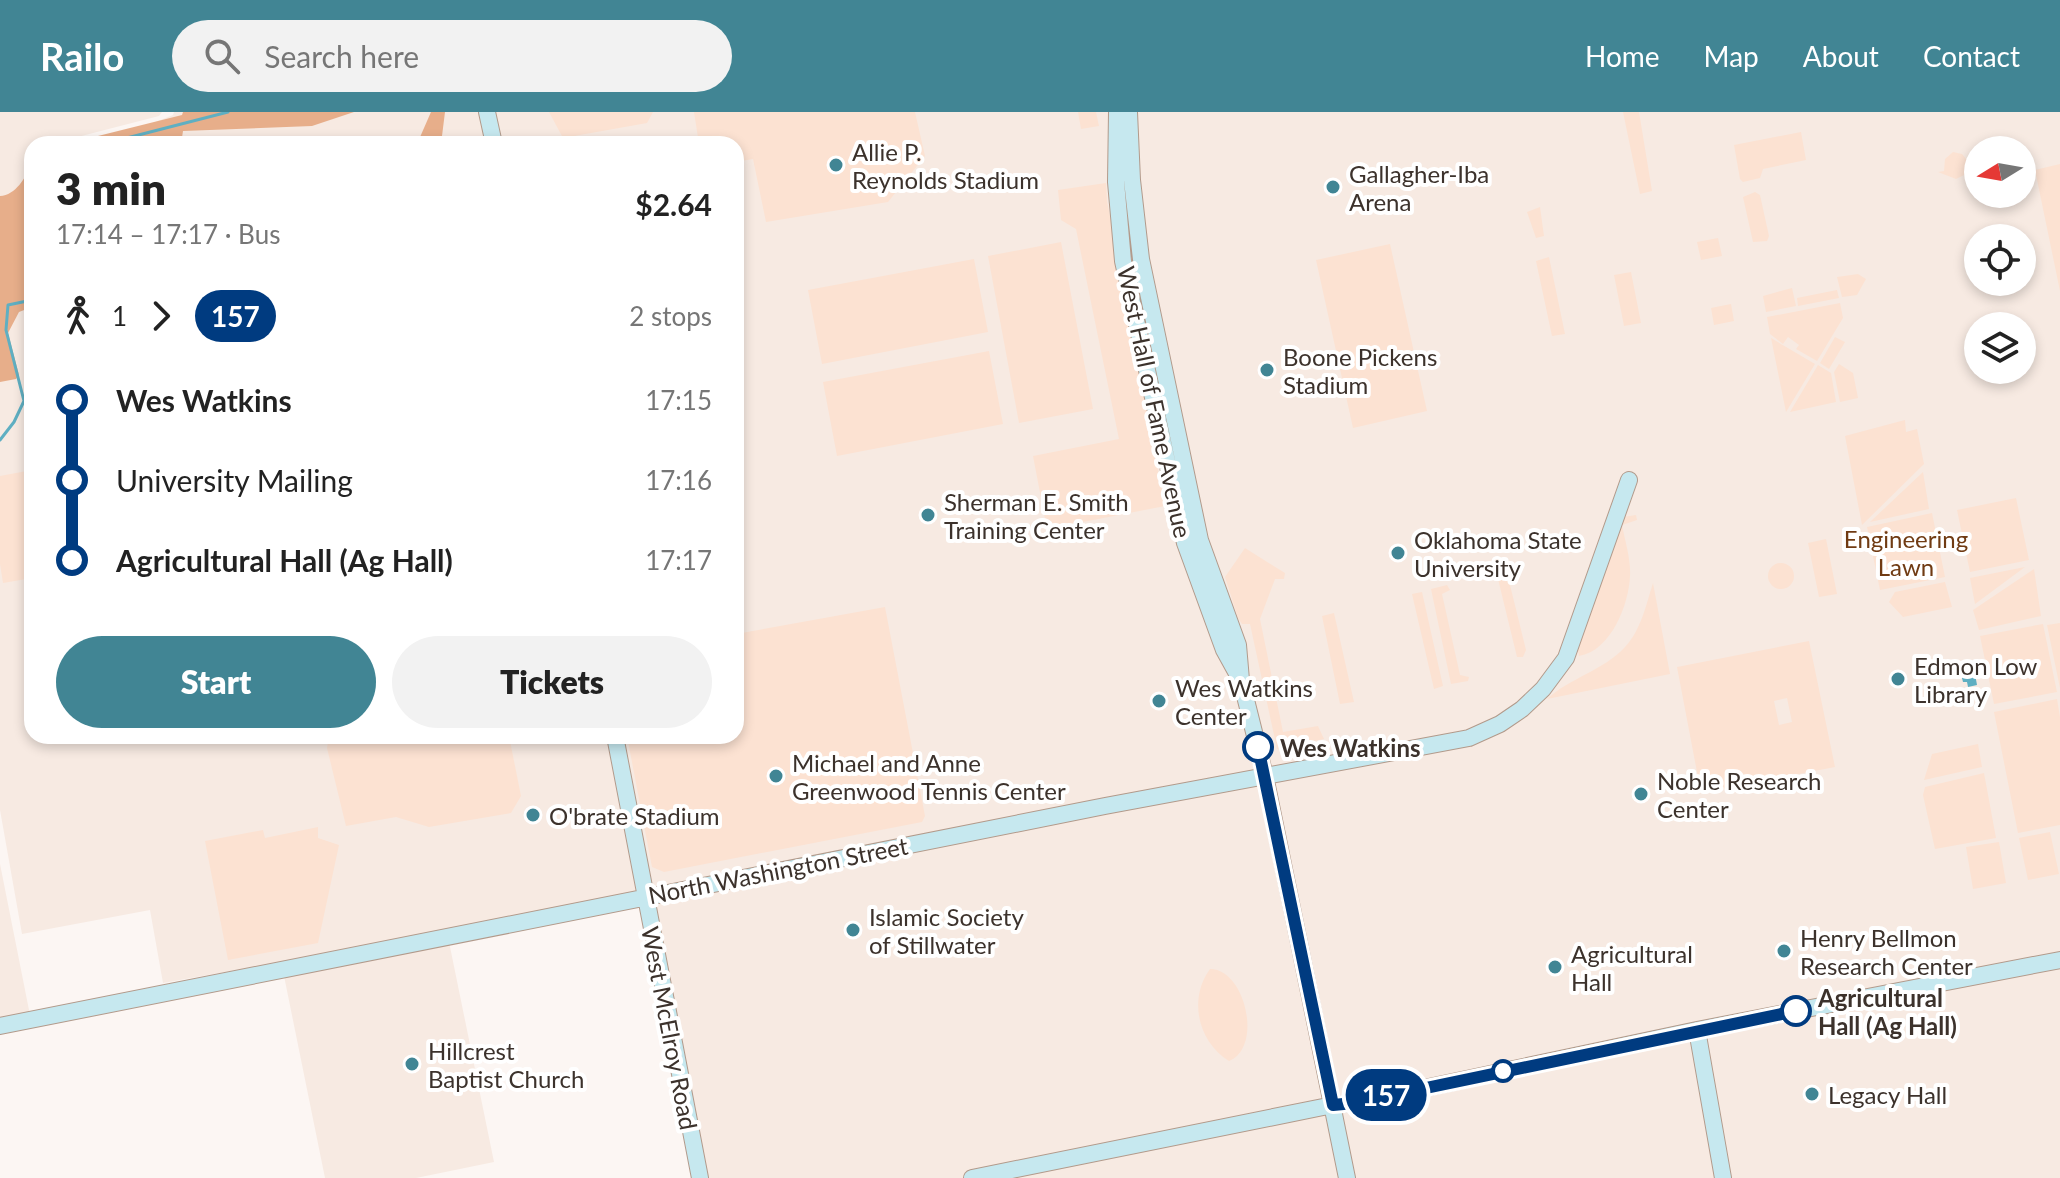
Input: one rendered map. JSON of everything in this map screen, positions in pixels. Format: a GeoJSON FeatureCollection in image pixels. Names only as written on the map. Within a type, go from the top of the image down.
{"type":"FeatureCollection","features":[{"type":"Feature","properties":{"kind":"main road"},"geometry":{"type":"LineString","coordinates":[[487,112],[492,136]]}},
{"type":"Feature","properties":{"kind":"main road","name":"West Hall of Fame Avenue"},"geometry":{"type":"LineString","coordinates":[[1117,112],[1116,182],[1123,261],[1185,543],[1224,650],[1241,680]]}},
{"type":"Feature","properties":{"kind":"main road","name":"West Hall of Fame Avenue"},"geometry":{"type":"LineString","coordinates":[[1129,112],[1132,180],[1141,259],[1200,540],[1238,645],[1241,680],[1265,776],[1347,1178]]}},
{"type":"Feature","properties":{"kind":"main road","name":"North Washington Street"},"geometry":{"type":"LineString","coordinates":[[0,1026],[644,896],[1469,738],[1500,724],[1522,709],[1543,689],[1566,658],[1629,480]]}},
{"type":"Feature","properties":{"kind":"main road","name":"West McElroy Road"},"geometry":{"type":"LineString","coordinates":[[616,744],[700,1178]]}},
{"type":"Feature","properties":{"kind":"main road"},"geometry":{"type":"LineString","coordinates":[[972,1178],[1354,1103],[1697,1030],[2060,960]]}},
{"type":"Feature","properties":{"kind":"main road"},"geometry":{"type":"LineString","coordinates":[[1697,1030],[1723,1178]]}},
{"type":"Feature","properties":{"kind":"shaded area"},"geometry":{"type":"Polygon","coordinates":[[[0,112],[162,112],[159,116],[82,136],[24,136],[24,188],[0,211],[0,112]]]}},
{"type":"Feature","properties":{"kind":"shaded area","name":"Oklahoma State University"},"geometry":{"type":"Polygon","coordinates":[[[174,112],[2060,112],[2060,1178],[699,1178],[645,897],[163,983],[150,910],[22,934],[0,810],[0,224],[24,205],[24,744],[744,744],[744,136],[120,136],[174,112]]]}},
{"type":"Feature","properties":{"kind":"shaded area"},"geometry":{"type":"Polygon","coordinates":[[[183,112],[354,112],[312,126],[183,131],[182,136],[98,136],[182,115],[183,112]]]}},
{"type":"Feature","properties":{"kind":"shaded area"},"geometry":{"type":"Polygon","coordinates":[[[431,112],[445,112],[442,136],[420,136],[431,112]]]}},
{"type":"Feature","properties":{"kind":"shaded area"},"geometry":{"type":"Polygon","coordinates":[[[23,180],[24,310],[19,312],[8,333],[19,375],[16,379],[0,382],[0,196],[15,189],[23,180]]]}},
{"type":"Feature","properties":{"kind":"shaded area"},"geometry":{"type":"Polygon","coordinates":[[[0,864],[31,1020],[0,1026],[0,864]]]}},
{"type":"Feature","properties":{"kind":"shaded area","name":"Hillcrest Baptist Church"},"geometry":{"type":"Polygon","coordinates":[[[448,937],[494,1162],[416,1178],[325,1178],[283,971],[448,937]]]}},
{"type":"Feature","properties":{"kind":"green space"},"geometry":{"type":"Polygon","coordinates":[[[549,112],[653,112],[647,123],[562,136],[549,112]]]}},
{"type":"Feature","properties":{"kind":"green space","name":"Allie P. Reynolds Stadium"},"geometry":{"type":"Polygon","coordinates":[[[694,112],[915,112],[925,156],[888,202],[766,222],[753,159],[744,161],[744,136],[698,136],[694,112]]]}},
{"type":"Feature","properties":{"kind":"green space"},"geometry":{"type":"Polygon","coordinates":[[[1078,112],[1096,112],[1099,126],[1081,129],[1078,112]]]}},
{"type":"Feature","properties":{"kind":"green space"},"geometry":{"type":"Polygon","coordinates":[[[1623,112],[1639,112],[1652,191],[1640,194],[1623,112]]]}},
{"type":"Feature","properties":{"kind":"green space"},"geometry":{"type":"Polygon","coordinates":[[[1801,132],[1806,160],[1763,169],[1760,178],[1743,182],[1740,179],[1734,145],[1801,132]]]}},
{"type":"Feature","properties":{"kind":"green space"},"geometry":{"type":"Polygon","coordinates":[[[1953,152],[1962,154],[1964,175],[1956,179],[1938,172],[1944,171],[1945,159],[1953,152]]]}},
{"type":"Feature","properties":{"kind":"green space"},"geometry":{"type":"Polygon","coordinates":[[[2060,164],[2060,291],[2036,175],[2036,170],[2060,164]]]}},
{"type":"Feature","properties":{"kind":"green space"},"geometry":{"type":"Polygon","coordinates":[[[1106,183],[1165,506],[1047,529],[1033,456],[1119,439],[1076,229],[1061,220],[1058,190],[1106,183]]]}},
{"type":"Feature","properties":{"kind":"green space"},"geometry":{"type":"Polygon","coordinates":[[[1755,192],[1760,195],[1769,236],[1767,241],[1753,242],[1743,197],[1755,192]]]}},
{"type":"Feature","properties":{"kind":"green space"},"geometry":{"type":"Polygon","coordinates":[[[1540,207],[1544,236],[1536,238],[1527,212],[1540,207]]]}},
{"type":"Feature","properties":{"kind":"green space"},"geometry":{"type":"Polygon","coordinates":[[[1718,238],[1722,256],[1701,260],[1697,242],[1718,238]]]}},
{"type":"Feature","properties":{"kind":"green space"},"geometry":{"type":"Polygon","coordinates":[[[1061,242],[1093,409],[1019,423],[988,256],[1061,242]]]}},
{"type":"Feature","properties":{"kind":"green space"},"geometry":{"type":"Polygon","coordinates":[[[1390,244],[1427,411],[1353,428],[1316,260],[1390,244]]]}},
{"type":"Feature","properties":{"kind":"green space"},"geometry":{"type":"Polygon","coordinates":[[[1549,257],[1565,334],[1552,336],[1536,261],[1549,257]]]}},
{"type":"Feature","properties":{"kind":"green space"},"geometry":{"type":"Polygon","coordinates":[[[974,259],[988,332],[822,364],[808,290],[974,259]]]}},
{"type":"Feature","properties":{"kind":"green space"},"geometry":{"type":"Polygon","coordinates":[[[1631,272],[1641,323],[1624,326],[1614,275],[1631,272]]]}},
{"type":"Feature","properties":{"kind":"green space"},"geometry":{"type":"Polygon","coordinates":[[[1858,274],[1866,279],[1857,295],[1842,297],[1837,277],[1858,274]]]}},
{"type":"Feature","properties":{"kind":"green space"},"geometry":{"type":"Polygon","coordinates":[[[1792,288],[1796,306],[1766,312],[1763,296],[1792,288]]]}},
{"type":"Feature","properties":{"kind":"green space"},"geometry":{"type":"Polygon","coordinates":[[[1837,290],[1839,298],[1798,306],[1797,298],[1837,290]]]}},
{"type":"Feature","properties":{"kind":"green space"},"geometry":{"type":"Polygon","coordinates":[[[1840,303],[1843,318],[1817,361],[1796,349],[1799,345],[1788,337],[1783,344],[1770,334],[1767,317],[1840,303]]]}},
{"type":"Feature","properties":{"kind":"green space"},"geometry":{"type":"Polygon","coordinates":[[[1731,304],[1734,321],[1714,325],[1711,308],[1731,304]]]}},
{"type":"Feature","properties":{"kind":"green space"},"geometry":{"type":"Polygon","coordinates":[[[1835,337],[1845,342],[1829,369],[1820,363],[1835,337]]]}},
{"type":"Feature","properties":{"kind":"green space"},"geometry":{"type":"Polygon","coordinates":[[[1771,338],[1815,364],[1786,412],[1771,338]]]}},
{"type":"Feature","properties":{"kind":"green space"},"geometry":{"type":"Polygon","coordinates":[[[989,351],[1003,424],[837,456],[823,382],[989,351]]]}},
{"type":"Feature","properties":{"kind":"green space"},"geometry":{"type":"Polygon","coordinates":[[[1839,364],[1853,373],[1858,398],[1840,402],[1834,372],[1839,364]]]}},
{"type":"Feature","properties":{"kind":"green space"},"geometry":{"type":"Polygon","coordinates":[[[1818,365],[1831,373],[1836,402],[1790,412],[1818,365]]]}},
{"type":"Feature","properties":{"kind":"green space"},"geometry":{"type":"Polygon","coordinates":[[[1905,420],[1906,432],[1917,429],[1924,464],[1862,525],[1845,436],[1905,420]]]}},
{"type":"Feature","properties":{"kind":"green space"},"geometry":{"type":"Polygon","coordinates":[[[24,472],[24,579],[3,583],[0,564],[0,476],[24,472]]]}},
{"type":"Feature","properties":{"kind":"green space"},"geometry":{"type":"Polygon","coordinates":[[[1923,472],[1929,509],[1870,522],[1923,472]]]}},
{"type":"Feature","properties":{"kind":"green space","name":"Engineering Lawn"},"geometry":{"type":"Polygon","coordinates":[[[2016,498],[2029,560],[1970,572],[1957,510],[2016,498]]]}},
{"type":"Feature","properties":{"kind":"green space","name":"Engineering Lawn"},"geometry":{"type":"Polygon","coordinates":[[[1932,513],[1945,577],[1880,590],[1867,527],[1932,513]]]}},
{"type":"Feature","properties":{"kind":"green space"},"geometry":{"type":"Polygon","coordinates":[[[1636,515],[1637,520],[1622,525],[1630,570],[1622,612],[1609,636],[1590,652],[1579,656],[1577,646],[1623,517],[1636,515]]]}},
{"type":"Feature","properties":{"kind":"green space"},"geometry":{"type":"Polygon","coordinates":[[[1826,539],[1837,594],[1819,597],[1808,543],[1826,539]]]}},
{"type":"Feature","properties":{"kind":"green space"},"geometry":{"type":"Polygon","coordinates":[[[1245,548],[1285,573],[1284,579],[1275,579],[1260,619],[1283,732],[1318,726],[1324,739],[1277,749],[1250,624],[1242,624],[1238,618],[1225,577],[1245,548]]]}},
{"type":"Feature","properties":{"kind":"green space"},"geometry":{"type":"Polygon","coordinates":[[[1781,563],[1790,567],[1794,576],[1790,585],[1781,589],[1772,585],[1768,576],[1772,567],[1781,563]]]}},
{"type":"Feature","properties":{"kind":"green space"},"geometry":{"type":"Polygon","coordinates":[[[2025,567],[1975,604],[1970,578],[2025,567]]]}},
{"type":"Feature","properties":{"kind":"green space"},"geometry":{"type":"Polygon","coordinates":[[[2034,569],[2041,616],[1979,630],[1973,610],[2034,569]]]}},
{"type":"Feature","properties":{"kind":"green space"},"geometry":{"type":"Polygon","coordinates":[[[1508,577],[1526,650],[1523,657],[1517,657],[1498,579],[1508,577]]]}},
{"type":"Feature","properties":{"kind":"green space"},"geometry":{"type":"Polygon","coordinates":[[[1945,582],[1952,607],[1903,617],[1889,602],[1895,592],[1945,582]]]}},
{"type":"Feature","properties":{"kind":"green space"},"geometry":{"type":"Polygon","coordinates":[[[1653,583],[1670,674],[1547,699],[1607,662],[1625,647],[1639,625],[1653,583]]]}},
{"type":"Feature","properties":{"kind":"green space"},"geometry":{"type":"Polygon","coordinates":[[[1447,585],[1450,590],[1442,594],[1460,675],[1469,677],[1468,681],[1451,684],[1431,589],[1447,585]]]}},
{"type":"Feature","properties":{"kind":"green space"},"geometry":{"type":"Polygon","coordinates":[[[1422,592],[1443,686],[1434,689],[1412,594],[1422,592]]]}},
{"type":"Feature","properties":{"kind":"green space","name":"Michael and Anne Greenwood Tennis Center"},"geometry":{"type":"Polygon","coordinates":[[[885,607],[925,816],[922,822],[664,872],[652,867],[629,744],[744,744],[744,633],[885,607]]]}},
{"type":"Feature","properties":{"kind":"green space"},"geometry":{"type":"Polygon","coordinates":[[[1334,613],[1354,702],[1340,704],[1322,616],[1334,613]]]}},
{"type":"Feature","properties":{"kind":"green space"},"geometry":{"type":"Polygon","coordinates":[[[2060,623],[2060,688],[2047,625],[2060,623]]]}},
{"type":"Feature","properties":{"kind":"green space"},"geometry":{"type":"Polygon","coordinates":[[[2043,624],[2057,692],[1994,704],[1980,636],[2043,624]]]}},
{"type":"Feature","properties":{"kind":"green space"},"geometry":{"type":"Polygon","coordinates":[[[1809,641],[1835,767],[1701,793],[1677,667],[1809,641]],[[1787,698],[1774,701],[1779,725],[1792,722],[1787,698]]]}},
{"type":"Feature","properties":{"kind":"green space"},"geometry":{"type":"Polygon","coordinates":[[[2057,699],[2060,717],[2060,825],[2018,833],[1994,712],[2057,699]]]}},
{"type":"Feature","properties":{"kind":"green space"},"geometry":{"type":"Polygon","coordinates":[[[328,744],[511,744],[521,796],[511,813],[429,827],[396,817],[346,826],[328,744]]]}},
{"type":"Feature","properties":{"kind":"green space"},"geometry":{"type":"Polygon","coordinates":[[[1978,744],[1982,767],[1924,780],[1932,754],[1978,744]]]}},
{"type":"Feature","properties":{"kind":"green space"},"geometry":{"type":"Polygon","coordinates":[[[1984,773],[1996,838],[1935,849],[1923,795],[1925,787],[1984,773]]]}},
{"type":"Feature","properties":{"kind":"green space"},"geometry":{"type":"Polygon","coordinates":[[[318,827],[318,838],[339,845],[318,943],[228,960],[205,841],[263,830],[265,838],[318,827]]]}},
{"type":"Feature","properties":{"kind":"green space"},"geometry":{"type":"Polygon","coordinates":[[[2050,832],[2059,874],[2028,880],[2019,838],[2050,832]]]}},
{"type":"Feature","properties":{"kind":"green space"},"geometry":{"type":"Polygon","coordinates":[[[1999,842],[2006,883],[1973,889],[1966,847],[1999,842]]]}},
{"type":"Feature","properties":{"kind":"green space"},"geometry":{"type":"Polygon","coordinates":[[[1210,969],[1223,972],[1233,982],[1246,1010],[1245,1041],[1239,1053],[1229,1061],[1210,1043],[1200,1019],[1199,993],[1210,969]]]}},
{"type":"Feature","properties":{"kind":"water"},"geometry":{"type":"Polygon","coordinates":[[[1973,663],[1977,685],[1968,687],[1960,670],[1965,669],[1964,665],[1973,663]]]}},
{"type":"Feature","properties":{"kind":"waterway"},"geometry":{"type":"LineString","coordinates":[[135,136],[228,112]]}},
{"type":"Feature","properties":{"kind":"waterway"},"geometry":{"type":"LineString","coordinates":[[24,302],[8,305],[6,330],[24,401]]}},
{"type":"Feature","properties":{"kind":"waterway"},"geometry":{"type":"LineString","coordinates":[[0,440],[14,422],[24,401]]}},
{"type":"Feature","properties":{"kind":"bus line","name":"157"},"geometry":{"type":"LineString","coordinates":[[1258,747],[1333,1105],[1796,1011]]}},
{"type":"Feature","properties":{"kind":"place","name":"Allie P. Reynolds Stadium"},"geometry":{"type":"Point","coordinates":[836,165]}},
{"type":"Feature","properties":{"kind":"place","name":"Gallagher-Iba Arena"},"geometry":{"type":"Point","coordinates":[1333,187]}},
{"type":"Feature","properties":{"kind":"place","name":"Boone Pickens Stadium"},"geometry":{"type":"Point","coordinates":[1267,370]}},
{"type":"Feature","properties":{"kind":"place","name":"Sherman E. Smith Training Center"},"geometry":{"type":"Point","coordinates":[928,515]}},
{"type":"Feature","properties":{"kind":"place","name":"Oklahoma State University"},"geometry":{"type":"Point","coordinates":[1398,553]}},
{"type":"Feature","properties":{"kind":"place","name":"Edmon Low Library"},"geometry":{"type":"Point","coordinates":[1898,679]}},
{"type":"Feature","properties":{"kind":"place","name":"Wes Watkins Center"},"geometry":{"type":"Point","coordinates":[1159,701]}},
{"type":"Feature","properties":{"kind":"place","name":"Wes Watkins"},"geometry":{"type":"Point","coordinates":[1258,747]}},
{"type":"Feature","properties":{"kind":"place","name":"Michael and Anne Greenwood Tennis Center"},"geometry":{"type":"Point","coordinates":[776,776]}},
{"type":"Feature","properties":{"kind":"place","name":"Noble Research Center"},"geometry":{"type":"Point","coordinates":[1641,794]}},
{"type":"Feature","properties":{"kind":"place","name":"O'brate Stadium"},"geometry":{"type":"Point","coordinates":[533,815]}},
{"type":"Feature","properties":{"kind":"place","name":"Islamic Society of Stillwater"},"geometry":{"type":"Point","coordinates":[853,930]}},
{"type":"Feature","properties":{"kind":"place","name":"Henry Bellmon Research Center"},"geometry":{"type":"Point","coordinates":[1784,951]}},
{"type":"Feature","properties":{"kind":"place","name":"Agricultural Hall"},"geometry":{"type":"Point","coordinates":[1555,967]}},
{"type":"Feature","properties":{"kind":"place","name":"Agricultural Hall (Ag Hall)"},"geometry":{"type":"Point","coordinates":[1796,1011]}},
{"type":"Feature","properties":{"kind":"place","name":"Hillcrest Baptist Church"},"geometry":{"type":"Point","coordinates":[412,1064]}},
{"type":"Feature","properties":{"kind":"place","name":"Legacy Hall"},"geometry":{"type":"Point","coordinates":[1812,1094]}}]}
